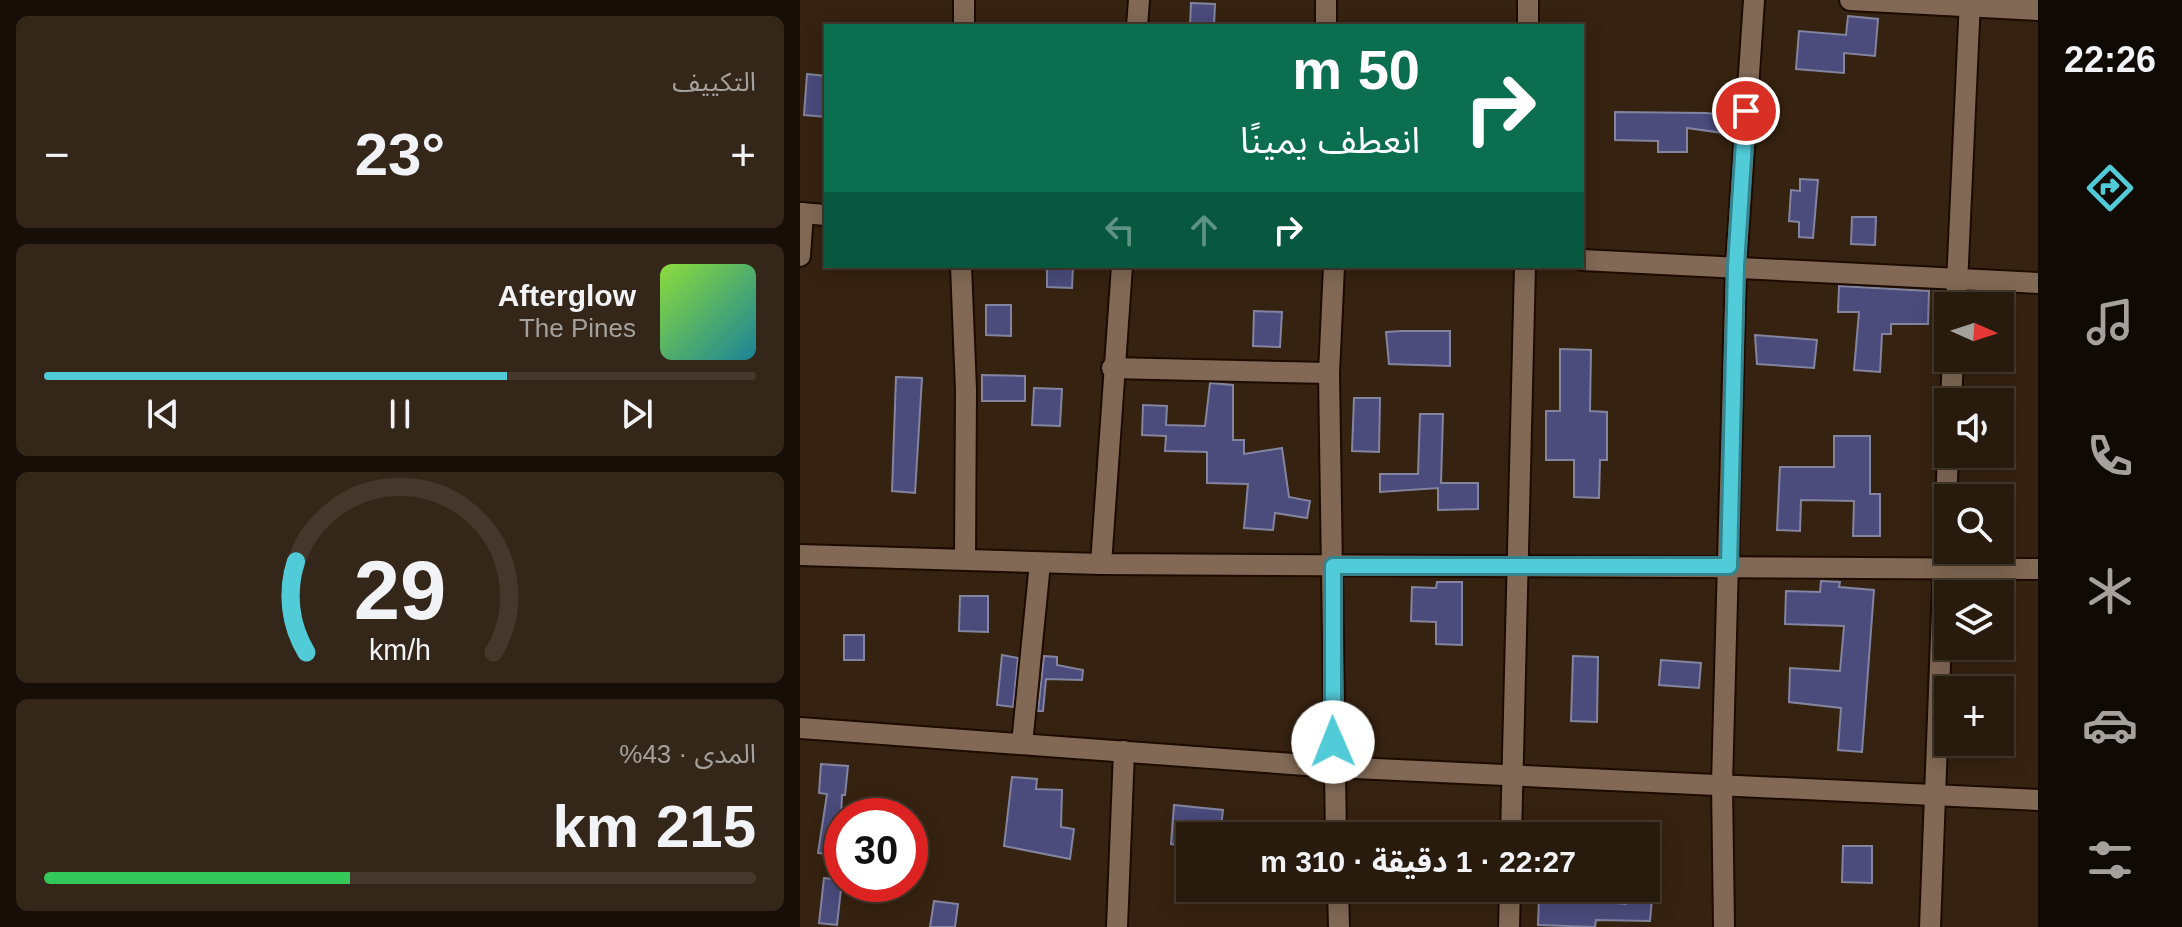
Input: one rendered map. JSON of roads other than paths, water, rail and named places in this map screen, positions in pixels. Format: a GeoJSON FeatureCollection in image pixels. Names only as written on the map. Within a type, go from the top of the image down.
{"type":"FeatureCollection","features":[{"type":"Feature","properties":{"kind":"street"},"geometry":{"type":"LineString","coordinates":[[964,0],[964,24]]}},
{"type":"Feature","properties":{"kind":"street"},"geometry":{"type":"LineString","coordinates":[[1137,24],[1139,0]]}},
{"type":"Feature","properties":{"kind":"street"},"geometry":{"type":"LineString","coordinates":[[1326,0],[1326,24]]}},
{"type":"Feature","properties":{"kind":"street"},"geometry":{"type":"LineString","coordinates":[[1528,0],[1528,24]]}},
{"type":"Feature","properties":{"kind":"street"},"geometry":{"type":"LineString","coordinates":[[1724,927],[1722,784],[1736,266],[1754,0]]}},
{"type":"Feature","properties":{"kind":"street"},"geometry":{"type":"LineString","coordinates":[[1850,0],[1970,3],[2038,10]]}},
{"type":"Feature","properties":{"kind":"street"},"geometry":{"type":"LineString","coordinates":[[1957,292],[1970,3]]}},
{"type":"Feature","properties":{"kind":"street"},"geometry":{"type":"LineString","coordinates":[[800,256],[802,213],[824,215]]}},
{"type":"Feature","properties":{"kind":"street"},"geometry":{"type":"LineString","coordinates":[[1584,260],[2038,283]]}},
{"type":"Feature","properties":{"kind":"street"},"geometry":{"type":"LineString","coordinates":[[961,268],[966,390],[965,559]]}},
{"type":"Feature","properties":{"kind":"street"},"geometry":{"type":"LineString","coordinates":[[1101,564],[1112,368],[1122,268]]}},
{"type":"Feature","properties":{"kind":"street"},"geometry":{"type":"LineString","coordinates":[[1334,268],[1329,373],[1335,822]]}},
{"type":"Feature","properties":{"kind":"street"},"geometry":{"type":"LineString","coordinates":[[1511,822],[1525,268]]}},
{"type":"Feature","properties":{"kind":"street"},"geometry":{"type":"LineString","coordinates":[[1112,368],[1329,373]]}},
{"type":"Feature","properties":{"kind":"street"},"geometry":{"type":"LineString","coordinates":[[1930,927],[1947,468]]}},
{"type":"Feature","properties":{"kind":"street"},"geometry":{"type":"LineString","coordinates":[[800,555],[1101,564],[2038,569]]}},
{"type":"Feature","properties":{"kind":"street"},"geometry":{"type":"LineString","coordinates":[[1022,744],[1040,563]]}},
{"type":"Feature","properties":{"kind":"street"},"geometry":{"type":"LineString","coordinates":[[800,728],[1333,767],[2038,800]]}},
{"type":"Feature","properties":{"kind":"street"},"geometry":{"type":"LineString","coordinates":[[1117,927],[1124,751]]}},
{"type":"Feature","properties":{"kind":"street"},"geometry":{"type":"LineString","coordinates":[[1338,902],[1339,927]]}},
{"type":"Feature","properties":{"kind":"street"},"geometry":{"type":"LineString","coordinates":[[1509,927],[1510,902]]}}]}
